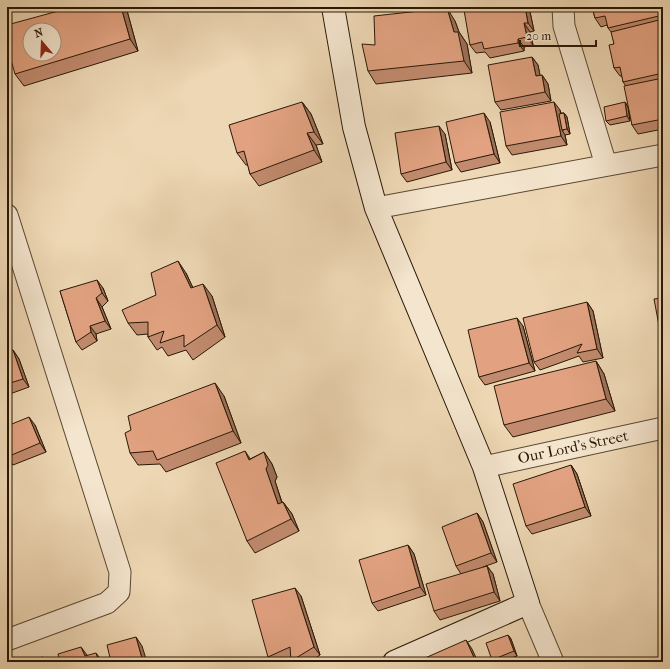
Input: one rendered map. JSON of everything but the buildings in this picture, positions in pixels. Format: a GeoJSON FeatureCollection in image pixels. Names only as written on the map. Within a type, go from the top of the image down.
{"type":"FeatureCollection","features":[{"type":"Feature","properties":{"kind":"street"},"geometry":{"type":"LineString","coordinates":[[333,7],[354,127],[376,208],[484,467],[528,603],[553,662]]}},
{"type":"Feature","properties":{"kind":"street"},"geometry":{"type":"LineString","coordinates":[[563,7],[564,26],[606,165]]}},
{"type":"Feature","properties":{"kind":"street"},"geometry":{"type":"LineString","coordinates":[[376,208],[663,154]]}},
{"type":"Feature","properties":{"kind":"street"},"geometry":{"type":"LineString","coordinates":[[7,215],[120,572],[119,592],[107,603],[7,640]]}},
{"type":"Feature","properties":{"kind":"street","name":"Our Lord’s Street"},"geometry":{"type":"LineString","coordinates":[[484,467],[663,428]]}},
{"type":"Feature","properties":{"kind":"street"},"geometry":{"type":"LineString","coordinates":[[394,662],[528,603]]}}]}
